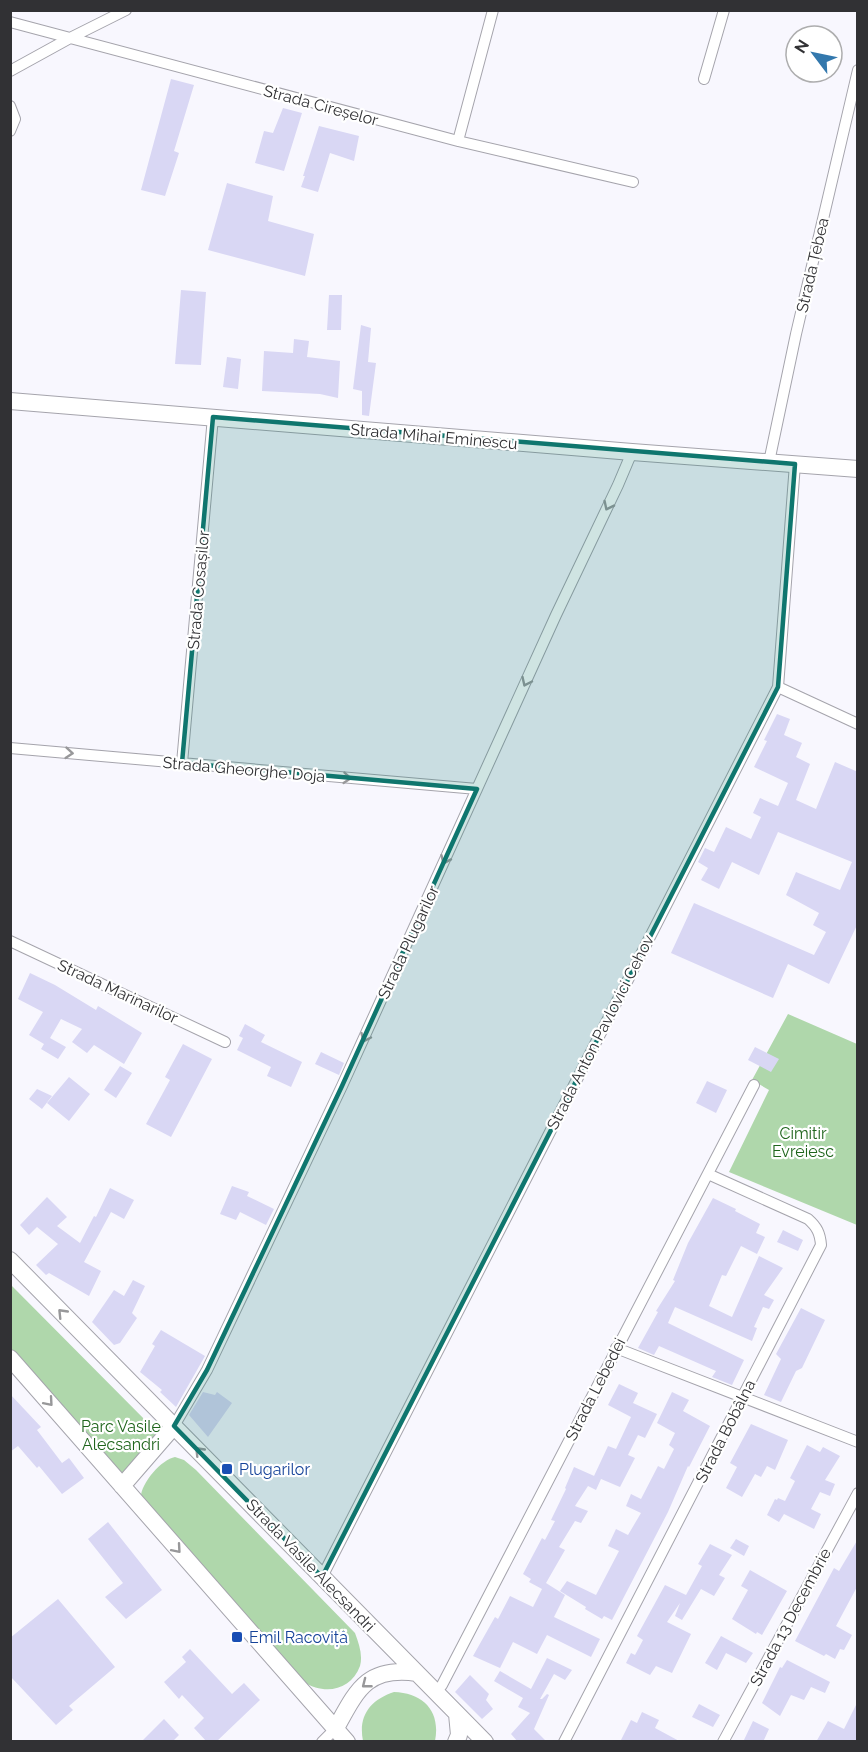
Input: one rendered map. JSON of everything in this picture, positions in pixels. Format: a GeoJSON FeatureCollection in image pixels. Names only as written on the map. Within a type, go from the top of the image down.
{"type":"FeatureCollection","features":[{"type":"Feature","properties":{"kind":"street"},"geometry":{"type":"LineString","coordinates":[[10,71],[126,10]]}},
{"type":"Feature","properties":{"kind":"street"},"geometry":{"type":"LineString","coordinates":[[458,141],[493,10]]}},
{"type":"Feature","properties":{"kind":"street"},"geometry":{"type":"LineString","coordinates":[[704,79],[723,10]]}},
{"type":"Feature","properties":{"kind":"street","name":"Strada Cireșelor"},"geometry":{"type":"LineString","coordinates":[[10,22],[458,141],[633,182]]}},
{"type":"Feature","properties":{"kind":"street","name":"Strada Țebea"},"geometry":{"type":"LineString","coordinates":[[769,462],[796,334],[858,69]]}},
{"type":"Feature","properties":{"kind":"street"},"geometry":{"type":"LineString","coordinates":[[10,106],[15,120],[10,131]]}},
{"type":"Feature","properties":{"kind":"street","name":"Strada Mihai Eminescu"},"geometry":{"type":"LineString","coordinates":[[10,401],[858,469]]}},
{"type":"Feature","properties":{"kind":"street","name":"Strada Cosașilor"},"geometry":{"type":"LineString","coordinates":[[182,763],[213,417]]}},
{"type":"Feature","properties":{"kind":"street","name":"Strada Plugarilor"},"geometry":{"type":"LineString","coordinates":[[174,1426],[207,1370],[332,1107],[632,452]]}},
{"type":"Feature","properties":{"kind":"street","name":"Strada Anton Pavlovici Cehov"},"geometry":{"type":"LineString","coordinates":[[322,1577],[777,687],[795,464]]}},
{"type":"Feature","properties":{"kind":"street"},"geometry":{"type":"LineString","coordinates":[[777,687],[858,724]]}},
{"type":"Feature","properties":{"kind":"street","name":"Strada Gheorghe Doja"},"geometry":{"type":"LineString","coordinates":[[10,748],[477,789]]}},
{"type":"Feature","properties":{"kind":"street","name":"Strada Marinarilor"},"geometry":{"type":"LineString","coordinates":[[10,941],[225,1041]]}},
{"type":"Feature","properties":{"kind":"street","name":"Strada Lebedei"},"geometry":{"type":"LineString","coordinates":[[436,1692],[442,1685],[754,1085]]}},
{"type":"Feature","properties":{"kind":"street","name":"Strada Bobâlna"},"geometry":{"type":"LineString","coordinates":[[564,1742],[821,1245],[820,1234],[808,1219],[708,1174]]}},
{"type":"Feature","properties":{"kind":"street","name":"Strada Vasile Alecsandri"},"geometry":{"type":"LineString","coordinates":[[10,1260],[485,1742]]}},
{"type":"Feature","properties":{"kind":"street"},"geometry":{"type":"LineString","coordinates":[[616,1348],[858,1442]]}},
{"type":"Feature","properties":{"kind":"street"},"geometry":{"type":"LineString","coordinates":[[10,1358],[347,1742]]}},
{"type":"Feature","properties":{"kind":"street"},"geometry":{"type":"LineString","coordinates":[[122,1486],[174,1426]]}},
{"type":"Feature","properties":{"kind":"street","name":"Strada 13 Decembrie"},"geometry":{"type":"LineString","coordinates":[[723,1742],[858,1493]]}},
{"type":"Feature","properties":{"kind":"street"},"geometry":{"type":"LineString","coordinates":[[322,1742],[336,1728],[356,1692],[369,1680],[382,1673],[400,1671],[417,1673]]}},
{"type":"Feature","properties":{"kind":"street"},"geometry":{"type":"LineString","coordinates":[[456,1742],[459,1735],[457,1714]]}},
{"type":"Feature","properties":{"kind":"highlighted area"},"geometry":{"type":"Polygon","coordinates":[[[213,417],[795,464],[778,687],[322,1577],[174,1426],[207,1370],[342,1086],[477,789],[182,763],[213,417]]]}},
{"type":"Feature","properties":{"kind":"green space","name":"Cimitir Evreiesc"},"geometry":{"type":"Polygon","coordinates":[[[788,1014],[857,1044],[857,1225],[729,1172],[769,1090],[752,1080],[788,1014]]]}},
{"type":"Feature","properties":{"kind":"green space","name":"Parc Vasile Alecsandri"},"geometry":{"type":"Polygon","coordinates":[[[10,1284],[155,1430],[155,1439],[126,1474],[120,1473],[11,1351],[10,1284]]]}},
{"type":"Feature","properties":{"kind":"green space"},"geometry":{"type":"Polygon","coordinates":[[[175,1457],[184,1460],[196,1470],[355,1633],[361,1662],[350,1681],[328,1689],[304,1682],[141,1497],[144,1485],[153,1472],[164,1462],[175,1457]]]}},
{"type":"Feature","properties":{"kind":"green space"},"geometry":{"type":"Polygon","coordinates":[[[394,1692],[413,1696],[428,1706],[435,1721],[435,1741],[363,1741],[362,1724],[368,1710],[372,1704],[394,1692]]]}},
{"type":"Feature","properties":{"kind":"building"},"geometry":{"type":"Polygon","coordinates":[[[171,79],[194,85],[174,151],[179,153],[165,196],[141,190],[171,79]]]}},
{"type":"Feature","properties":{"kind":"building"},"geometry":{"type":"Polygon","coordinates":[[[283,108],[302,113],[284,171],[255,163],[264,131],[273,133],[283,108]]]}},
{"type":"Feature","properties":{"kind":"building"},"geometry":{"type":"Polygon","coordinates":[[[319,126],[359,136],[354,161],[330,153],[318,192],[301,187],[319,126]]]}},
{"type":"Feature","properties":{"kind":"building"},"geometry":{"type":"Polygon","coordinates":[[[227,183],[273,196],[268,221],[314,234],[305,276],[208,250],[227,183]]]}},
{"type":"Feature","properties":{"kind":"building"},"geometry":{"type":"Polygon","coordinates":[[[181,290],[206,292],[201,365],[175,364],[181,290]]]}},
{"type":"Feature","properties":{"kind":"building"},"geometry":{"type":"Polygon","coordinates":[[[329,295],[342,295],[341,330],[327,330],[329,295]]]}},
{"type":"Feature","properties":{"kind":"building"},"geometry":{"type":"Polygon","coordinates":[[[361,325],[371,328],[368,362],[376,363],[369,416],[362,415],[362,391],[353,389],[361,325]]]}},
{"type":"Feature","properties":{"kind":"building"},"geometry":{"type":"Polygon","coordinates":[[[294,339],[309,341],[307,357],[340,361],[338,398],[320,394],[262,391],[264,351],[293,353],[294,339]]]}},
{"type":"Feature","properties":{"kind":"building"},"geometry":{"type":"Polygon","coordinates":[[[227,357],[241,359],[238,389],[223,387],[227,357]]]}},
{"type":"Feature","properties":{"kind":"building"},"geometry":{"type":"Polygon","coordinates":[[[777,714],[790,719],[784,735],[802,743],[796,757],[810,764],[796,800],[816,809],[835,762],[858,772],[858,923],[829,984],[788,964],[773,998],[671,953],[694,903],[814,955],[826,932],[813,925],[819,913],[786,895],[796,872],[840,890],[852,862],[778,832],[759,875],[732,862],[719,889],[701,880],[708,868],[698,862],[705,848],[714,852],[726,827],[751,839],[761,817],[753,813],[760,798],[778,806],[788,783],[754,767],[777,714]]]}},
{"type":"Feature","properties":{"kind":"building"},"geometry":{"type":"Polygon","coordinates":[[[30,973],[96,1010],[98,1006],[142,1033],[124,1064],[94,1045],[87,1053],[72,1042],[82,1029],[61,1019],[50,1038],[66,1047],[58,1059],[41,1049],[44,1044],[29,1035],[43,1012],[18,999],[30,973]]]}},
{"type":"Feature","properties":{"kind":"building"},"geometry":{"type":"Polygon","coordinates":[[[245,1024],[265,1035],[261,1042],[302,1062],[291,1087],[267,1076],[271,1067],[237,1050],[243,1038],[239,1036],[245,1024]]]}},
{"type":"Feature","properties":{"kind":"building"},"geometry":{"type":"Polygon","coordinates":[[[183,1044],[212,1059],[171,1137],[146,1124],[170,1080],[165,1077],[183,1044]]]}},
{"type":"Feature","properties":{"kind":"building"},"geometry":{"type":"Polygon","coordinates":[[[755,1047],[779,1059],[771,1072],[748,1060],[755,1047]]]}},
{"type":"Feature","properties":{"kind":"building"},"geometry":{"type":"Polygon","coordinates":[[[321,1052],[344,1063],[339,1075],[315,1064],[321,1052]]]}},
{"type":"Feature","properties":{"kind":"building"},"geometry":{"type":"Polygon","coordinates":[[[120,1066],[132,1073],[116,1098],[104,1090],[120,1066]]]}},
{"type":"Feature","properties":{"kind":"building"},"geometry":{"type":"Polygon","coordinates":[[[69,1077],[90,1094],[69,1121],[47,1103],[69,1077]]]}},
{"type":"Feature","properties":{"kind":"building"},"geometry":{"type":"Polygon","coordinates":[[[707,1081],[727,1090],[716,1113],[696,1103],[707,1081]]]}},
{"type":"Feature","properties":{"kind":"building"},"geometry":{"type":"Polygon","coordinates":[[[37,1089],[52,1096],[42,1109],[29,1099],[37,1089]]]}},
{"type":"Feature","properties":{"kind":"building"},"geometry":{"type":"Polygon","coordinates":[[[232,1186],[249,1192],[247,1196],[274,1209],[266,1225],[240,1212],[236,1220],[220,1214],[232,1186]]]}},
{"type":"Feature","properties":{"kind":"building"},"geometry":{"type":"Polygon","coordinates":[[[110,1188],[134,1200],[124,1219],[111,1212],[84,1262],[101,1271],[89,1296],[49,1273],[46,1275],[36,1265],[58,1244],[37,1227],[29,1235],[20,1225],[47,1197],[67,1217],[57,1226],[80,1243],[110,1188]]]}},
{"type":"Feature","properties":{"kind":"building"},"geometry":{"type":"Polygon","coordinates":[[[713,1198],[760,1224],[756,1233],[765,1237],[757,1254],[741,1246],[726,1276],[722,1275],[709,1306],[732,1317],[759,1256],[783,1268],[764,1295],[774,1300],[769,1309],[763,1307],[754,1327],[757,1328],[752,1341],[675,1307],[668,1323],[744,1360],[732,1385],[712,1377],[716,1371],[659,1346],[654,1355],[638,1348],[658,1312],[656,1311],[675,1281],[673,1280],[688,1243],[713,1198]]]}},
{"type":"Feature","properties":{"kind":"building"},"geometry":{"type":"Polygon","coordinates":[[[783,1230],[803,1240],[798,1251],[777,1242],[783,1230]]]}},
{"type":"Feature","properties":{"kind":"building"},"geometry":{"type":"Polygon","coordinates":[[[133,1280],[145,1286],[132,1313],[137,1318],[120,1343],[114,1345],[92,1322],[114,1290],[124,1296],[133,1280]]]}},
{"type":"Feature","properties":{"kind":"building"},"geometry":{"type":"Polygon","coordinates":[[[801,1308],[825,1320],[802,1368],[796,1371],[781,1402],[764,1395],[781,1359],[776,1354],[801,1308]]]}},
{"type":"Feature","properties":{"kind":"building"},"geometry":{"type":"Polygon","coordinates":[[[161,1330],[205,1356],[176,1407],[160,1392],[162,1390],[140,1372],[161,1330]]]}},
{"type":"Feature","properties":{"kind":"building"},"geometry":{"type":"Polygon","coordinates":[[[619,1384],[638,1393],[633,1403],[657,1414],[645,1438],[638,1435],[628,1455],[635,1458],[620,1487],[594,1476],[608,1446],[616,1449],[631,1417],[608,1405],[619,1384]]]}},
{"type":"Feature","properties":{"kind":"building"},"geometry":{"type":"Polygon","coordinates":[[[203,1392],[215,1395],[217,1392],[232,1403],[208,1437],[189,1415],[203,1392]]]}},
{"type":"Feature","properties":{"kind":"building"},"geometry":{"type":"Polygon","coordinates":[[[672,1392],[689,1400],[683,1411],[710,1426],[612,1620],[604,1616],[602,1619],[560,1591],[567,1581],[596,1595],[619,1551],[608,1546],[616,1529],[628,1535],[641,1513],[626,1506],[631,1494],[641,1499],[658,1466],[664,1469],[674,1449],[669,1445],[675,1433],[657,1423],[672,1392]]]}},
{"type":"Feature","properties":{"kind":"building"},"geometry":{"type":"Polygon","coordinates":[[[10,1394],[41,1427],[37,1430],[62,1463],[69,1458],[84,1478],[62,1494],[39,1466],[37,1468],[18,1446],[10,1452],[10,1394]]]}},
{"type":"Feature","properties":{"kind":"building"},"geometry":{"type":"Polygon","coordinates":[[[751,1424],[788,1440],[775,1470],[767,1466],[761,1477],[755,1474],[742,1497],[726,1488],[737,1467],[730,1463],[751,1424]]]}},
{"type":"Feature","properties":{"kind":"building"},"geometry":{"type":"Polygon","coordinates":[[[807,1445],[820,1452],[823,1447],[840,1456],[825,1480],[835,1484],[830,1496],[820,1492],[811,1509],[821,1514],[814,1529],[784,1514],[779,1522],[767,1515],[775,1499],[785,1501],[795,1481],[790,1478],[807,1445]]]}},
{"type":"Feature","properties":{"kind":"building"},"geometry":{"type":"Polygon","coordinates":[[[574,1467],[601,1479],[596,1490],[588,1486],[575,1506],[588,1511],[581,1523],[575,1521],[559,1547],[565,1550],[546,1583],[565,1595],[554,1617],[600,1639],[591,1657],[547,1635],[537,1654],[513,1642],[500,1668],[473,1656],[495,1617],[498,1619],[510,1596],[533,1607],[542,1589],[529,1582],[531,1579],[523,1574],[542,1538],[545,1540],[555,1521],[551,1520],[574,1467]]]}},
{"type":"Feature","properties":{"kind":"building"},"geometry":{"type":"Polygon","coordinates":[[[108,1522],[162,1590],[126,1619],[105,1597],[123,1583],[88,1539],[108,1522]]]}},
{"type":"Feature","properties":{"kind":"building"},"geometry":{"type":"Polygon","coordinates":[[[736,1539],[749,1546],[744,1556],[730,1548],[736,1539]]]}},
{"type":"Feature","properties":{"kind":"building"},"geometry":{"type":"Polygon","coordinates":[[[858,1539],[858,1585],[836,1626],[852,1635],[844,1650],[840,1649],[835,1659],[795,1641],[834,1568],[839,1571],[858,1539]]]}},
{"type":"Feature","properties":{"kind":"building"},"geometry":{"type":"Polygon","coordinates":[[[710,1544],[732,1555],[719,1575],[725,1578],[714,1596],[701,1589],[682,1620],[675,1616],[680,1603],[667,1622],[691,1634],[672,1673],[656,1666],[650,1675],[626,1663],[631,1653],[635,1655],[643,1640],[637,1636],[665,1585],[686,1595],[702,1566],[698,1564],[710,1544]]]}},
{"type":"Feature","properties":{"kind":"building"},"geometry":{"type":"Polygon","coordinates":[[[750,1570],[787,1591],[762,1635],[757,1632],[756,1634],[732,1619],[748,1590],[741,1586],[750,1570]]]}},
{"type":"Feature","properties":{"kind":"building"},"geometry":{"type":"Polygon","coordinates":[[[58,1599],[115,1667],[69,1706],[73,1710],[56,1725],[10,1676],[10,1638],[58,1599]]]}},
{"type":"Feature","properties":{"kind":"building"},"geometry":{"type":"Polygon","coordinates":[[[721,1636],[753,1653],[746,1663],[726,1653],[717,1670],[705,1663],[721,1636]]]}},
{"type":"Feature","properties":{"kind":"building"},"geometry":{"type":"Polygon","coordinates":[[[190,1649],[232,1694],[244,1683],[260,1700],[216,1742],[207,1742],[194,1728],[204,1718],[182,1695],[179,1699],[164,1682],[186,1662],[182,1657],[190,1649]]]}},
{"type":"Feature","properties":{"kind":"building"},"geometry":{"type":"Polygon","coordinates":[[[547,1658],[572,1670],[565,1680],[554,1674],[540,1699],[549,1695],[534,1729],[547,1742],[518,1742],[511,1734],[530,1713],[518,1707],[523,1698],[494,1681],[500,1671],[531,1689],[547,1658]]]}},
{"type":"Feature","properties":{"kind":"building"},"geometry":{"type":"Polygon","coordinates":[[[787,1660],[830,1682],[825,1693],[811,1687],[804,1700],[791,1695],[780,1716],[762,1703],[780,1667],[782,1668],[787,1660]]]}},
{"type":"Feature","properties":{"kind":"building"},"geometry":{"type":"Polygon","coordinates":[[[470,1675],[489,1694],[486,1700],[493,1709],[482,1719],[455,1692],[470,1675]]]}},
{"type":"Feature","properties":{"kind":"building"},"geometry":{"type":"Polygon","coordinates":[[[858,1701],[858,1742],[816,1742],[828,1721],[844,1729],[858,1701]]]}},
{"type":"Feature","properties":{"kind":"building"},"geometry":{"type":"Polygon","coordinates":[[[699,1704],[720,1715],[713,1727],[692,1717],[699,1704]]]}},
{"type":"Feature","properties":{"kind":"building"},"geometry":{"type":"Polygon","coordinates":[[[642,1712],[659,1720],[655,1728],[681,1742],[620,1742],[631,1720],[637,1723],[642,1712]]]}},
{"type":"Feature","properties":{"kind":"building"},"geometry":{"type":"Polygon","coordinates":[[[164,1719],[179,1735],[172,1742],[141,1742],[164,1719]]]}},
{"type":"Feature","properties":{"kind":"building"},"geometry":{"type":"Polygon","coordinates":[[[753,1721],[769,1729],[763,1742],[743,1742],[753,1721]]]}},
{"type":"Feature","properties":{"kind":"place","name":"Plugarilor"},"geometry":{"type":"Point","coordinates":[227,1469]}},
{"type":"Feature","properties":{"kind":"place","name":"Emil Racoviță"},"geometry":{"type":"Point","coordinates":[237,1637]}}]}
